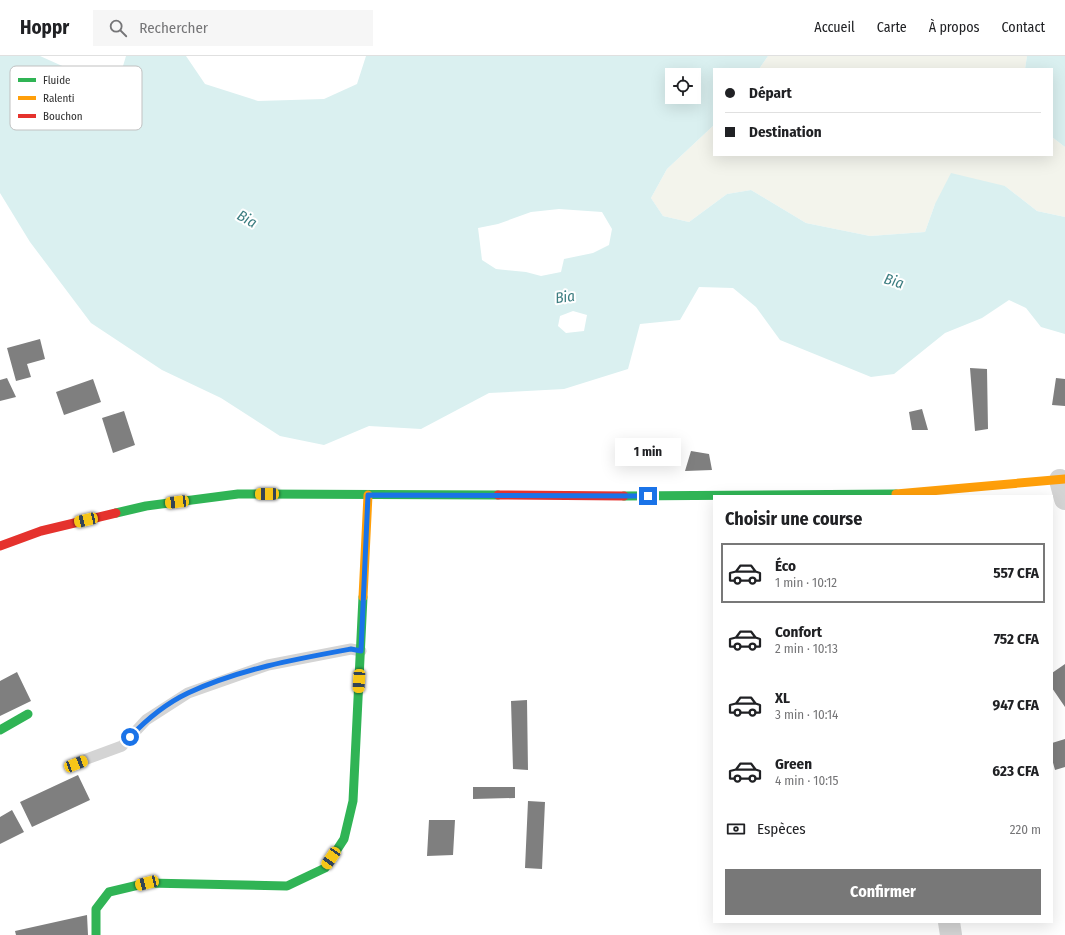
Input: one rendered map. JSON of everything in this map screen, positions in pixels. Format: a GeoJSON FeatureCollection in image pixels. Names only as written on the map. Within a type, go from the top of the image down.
{"type":"FeatureCollection","features":[{"type":"Feature","properties":{"kind":"main road"},"geometry":{"type":"LineString","coordinates":[[902,495],[1063,486]]}},
{"type":"Feature","properties":{"kind":"main road"},"geometry":{"type":"LineString","coordinates":[[0,546],[41,531],[146,506],[238,494],[713,496]]}},
{"type":"Feature","properties":{"kind":"main road"},"geometry":{"type":"LineString","coordinates":[[96,935],[96,909],[109,892],[147,883],[287,886],[325,868],[344,839],[353,801],[368,495]]}},
{"type":"Feature","properties":{"kind":"main road"},"geometry":{"type":"LineString","coordinates":[[0,730],[28,714]]}},
{"type":"Feature","properties":{"kind":"street"},"geometry":{"type":"LineString","coordinates":[[949,923],[951,935]]}},
{"type":"Feature","properties":{"kind":"lane"},"geometry":{"type":"LineString","coordinates":[[76,764],[122,746],[146,720],[188,693],[268,665],[351,649],[361,651]]}},
{"type":"Feature","properties":{"kind":"shaded area"},"geometry":{"type":"Polygon","coordinates":[[[768,56],[1027,56],[1025,68],[760,68],[768,56]]]}},
{"type":"Feature","properties":{"kind":"shaded area"},"geometry":{"type":"Polygon","coordinates":[[[713,126],[713,156],[1053,156],[1053,138],[1065,147],[1065,217],[1037,211],[1005,186],[935,204],[925,232],[870,236],[806,223],[751,190],[727,194],[689,222],[663,216],[651,198],[667,169],[713,126]]]}},
{"type":"Feature","properties":{"kind":"water","name":"Bia"},"geometry":{"type":"Polygon","coordinates":[[[0,56],[40,56],[62,66],[10,66],[10,130],[142,130],[142,66],[123,66],[126,56],[186,56],[205,84],[258,101],[324,99],[357,84],[366,56],[768,56],[760,68],[713,68],[713,126],[667,169],[651,198],[663,216],[689,222],[727,194],[751,190],[806,223],[870,236],[925,232],[935,204],[951,173],[1005,186],[1037,211],[1065,217],[1065,334],[1041,327],[1026,308],[1009,300],[982,318],[945,333],[894,374],[871,377],[780,340],[756,307],[733,288],[699,287],[680,320],[640,324],[628,369],[564,389],[489,393],[421,429],[369,426],[324,445],[280,436],[221,398],[162,370],[91,323],[30,242],[0,193],[0,56]],[[559,209],[531,212],[498,224],[478,228],[482,260],[496,269],[526,272],[541,276],[561,272],[564,259],[593,253],[609,245],[612,229],[602,212],[559,209]],[[573,311],[560,316],[558,326],[566,333],[584,331],[587,315],[573,311]]]}},
{"type":"Feature","properties":{"kind":"water"},"geometry":{"type":"Polygon","coordinates":[[[1027,56],[1065,56],[1065,147],[1053,138],[1053,68],[1025,68],[1027,56]]]}},
{"type":"Feature","properties":{"kind":"building"},"geometry":{"type":"Polygon","coordinates":[[[40,339],[45,359],[27,364],[31,377],[16,381],[7,348],[40,339]]]}},
{"type":"Feature","properties":{"kind":"building"},"geometry":{"type":"Polygon","coordinates":[[[970,368],[987,369],[988,429],[975,431],[970,368]]]}},
{"type":"Feature","properties":{"kind":"building"},"geometry":{"type":"Polygon","coordinates":[[[7,378],[16,397],[0,401],[0,380],[7,378]]]}},
{"type":"Feature","properties":{"kind":"building"},"geometry":{"type":"Polygon","coordinates":[[[1056,378],[1065,379],[1065,406],[1052,405],[1056,378]]]}},
{"type":"Feature","properties":{"kind":"building"},"geometry":{"type":"Polygon","coordinates":[[[93,379],[101,402],[64,415],[56,392],[93,379]]]}},
{"type":"Feature","properties":{"kind":"building"},"geometry":{"type":"Polygon","coordinates":[[[922,409],[928,430],[912,430],[909,412],[922,409]]]}},
{"type":"Feature","properties":{"kind":"building"},"geometry":{"type":"Polygon","coordinates":[[[124,411],[135,445],[113,453],[102,418],[124,411]]]}},
{"type":"Feature","properties":{"kind":"building"},"geometry":{"type":"Polygon","coordinates":[[[691,451],[709,454],[712,470],[685,471],[691,451]]]}},
{"type":"Feature","properties":{"kind":"building"},"geometry":{"type":"Polygon","coordinates":[[[1065,664],[1065,707],[1053,689],[1053,672],[1065,664]]]}},
{"type":"Feature","properties":{"kind":"building"},"geometry":{"type":"Polygon","coordinates":[[[17,672],[31,701],[0,716],[0,681],[17,672]]]}},
{"type":"Feature","properties":{"kind":"building"},"geometry":{"type":"Polygon","coordinates":[[[527,700],[528,770],[513,769],[511,701],[527,700]]]}},
{"type":"Feature","properties":{"kind":"building"},"geometry":{"type":"Polygon","coordinates":[[[1065,739],[1065,767],[1055,770],[1053,763],[1053,743],[1065,739]]]}},
{"type":"Feature","properties":{"kind":"building"},"geometry":{"type":"Polygon","coordinates":[[[78,775],[90,800],[32,827],[20,802],[78,775]]]}},
{"type":"Feature","properties":{"kind":"building"},"geometry":{"type":"Polygon","coordinates":[[[473,787],[515,787],[515,798],[473,799],[473,787]]]}},
{"type":"Feature","properties":{"kind":"building"},"geometry":{"type":"Polygon","coordinates":[[[528,801],[545,802],[542,869],[525,868],[528,801]]]}},
{"type":"Feature","properties":{"kind":"building"},"geometry":{"type":"Polygon","coordinates":[[[12,810],[24,832],[0,844],[0,817],[12,810]]]}},
{"type":"Feature","properties":{"kind":"building"},"geometry":{"type":"Polygon","coordinates":[[[429,820],[455,820],[453,855],[427,856],[429,820]]]}},
{"type":"Feature","properties":{"kind":"building"},"geometry":{"type":"Polygon","coordinates":[[[87,915],[88,935],[16,935],[15,931],[87,915]]]}},
{"type":"Feature","properties":{"kind":"traffic: fast"},"geometry":{"type":"LineString","coordinates":[[116,513],[146,506],[238,494],[498,495]]}},
{"type":"Feature","properties":{"kind":"traffic: fast"},"geometry":{"type":"LineString","coordinates":[[760,495],[896,494]]}},
{"type":"Feature","properties":{"kind":"traffic: fast"},"geometry":{"type":"LineString","coordinates":[[624,496],[713,495]]}},
{"type":"Feature","properties":{"kind":"traffic: fast"},"geometry":{"type":"LineString","coordinates":[[96,935],[96,909],[109,892],[147,883],[287,886],[325,868],[344,839],[353,801],[363,597]]}},
{"type":"Feature","properties":{"kind":"traffic: fast"},"geometry":{"type":"LineString","coordinates":[[0,730],[28,714]]}},
{"type":"Feature","properties":{"kind":"traffic: slow"},"geometry":{"type":"LineString","coordinates":[[896,494],[1065,479]]}},
{"type":"Feature","properties":{"kind":"traffic: slow"},"geometry":{"type":"LineString","coordinates":[[363,597],[368,495]]}},
{"type":"Feature","properties":{"kind":"traffic: jam"},"geometry":{"type":"LineString","coordinates":[[498,495],[624,496]]}},
{"type":"Feature","properties":{"kind":"traffic: jam"},"geometry":{"type":"LineString","coordinates":[[0,546],[41,531],[116,513]]}},
{"type":"Feature","properties":{"kind":"route"},"geometry":{"type":"LineString","coordinates":[[130,737],[146,720],[188,693],[268,665],[351,649],[361,651],[368,495],[648,496]]}}]}
